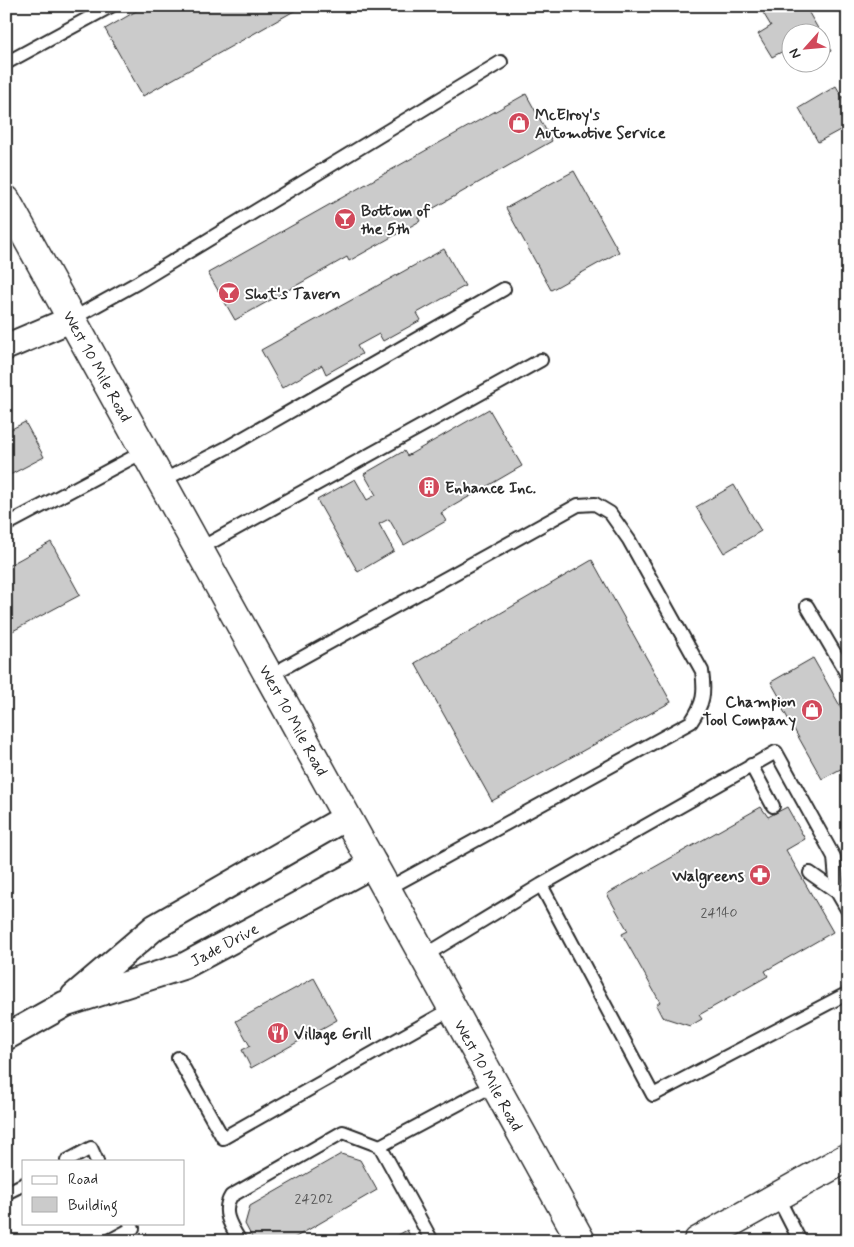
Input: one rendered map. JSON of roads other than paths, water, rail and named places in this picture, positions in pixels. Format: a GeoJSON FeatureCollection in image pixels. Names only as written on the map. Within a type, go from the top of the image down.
{"type":"FeatureCollection","features":[{"type":"Feature","properties":{"kind":"street","name":"West 10 Mile Road"},"geometry":{"type":"LineString","coordinates":[[6,200],[581,1241]]}},
{"type":"Feature","properties":{"kind":"street"},"geometry":{"type":"LineString","coordinates":[[6,347],[72,319]]}},
{"type":"Feature","properties":{"kind":"street","name":"Jade Drive"},"geometry":{"type":"LineString","coordinates":[[6,1037],[65,1004],[155,927],[347,817]]}},
{"type":"Feature","properties":{"kind":"street","name":"Jade Drive"},"geometry":{"type":"LineString","coordinates":[[65,1004],[184,966],[374,864]]}},
{"type":"Feature","properties":{"kind":"street"},"geometry":{"type":"LineString","coordinates":[[698,1241],[848,1157]]}},
{"type":"Feature","properties":{"kind":"lane"},"geometry":{"type":"LineString","coordinates":[[6,63],[111,6]]}},
{"type":"Feature","properties":{"kind":"lane"},"geometry":{"type":"LineString","coordinates":[[72,319],[137,283],[501,62]]}},
{"type":"Feature","properties":{"kind":"lane"},"geometry":{"type":"LineString","coordinates":[[162,481],[228,447],[504,289]]}},
{"type":"Feature","properties":{"kind":"lane"},"geometry":{"type":"LineString","coordinates":[[199,549],[541,360]]}},
{"type":"Feature","properties":{"kind":"lane"},"geometry":{"type":"LineString","coordinates":[[6,525],[145,451]]}},
{"type":"Feature","properties":{"kind":"lane"},"geometry":{"type":"LineString","coordinates":[[269,676],[578,505],[595,504],[610,513],[629,540],[702,671],[705,692],[698,711],[690,722],[388,889]]}},
{"type":"Feature","properties":{"kind":"lane"},"geometry":{"type":"LineString","coordinates":[[807,606],[848,676]]}},
{"type":"Feature","properties":{"kind":"lane"},"geometry":{"type":"LineString","coordinates":[[424,956],[541,885],[776,752],[834,857],[837,892]]}},
{"type":"Feature","properties":{"kind":"lane"},"geometry":{"type":"LineString","coordinates":[[751,766],[773,806]]}},
{"type":"Feature","properties":{"kind":"lane"},"geometry":{"type":"LineString","coordinates":[[810,873],[837,892],[848,911]]}},
{"type":"Feature","properties":{"kind":"lane"},"geometry":{"type":"LineString","coordinates":[[541,885],[654,1095],[848,993]]}},
{"type":"Feature","properties":{"kind":"lane"},"geometry":{"type":"LineString","coordinates":[[178,1058],[223,1138],[453,1008]]}},
{"type":"Feature","properties":{"kind":"lane"},"geometry":{"type":"LineString","coordinates":[[380,1146],[494,1085]]}},
{"type":"Feature","properties":{"kind":"lane"},"geometry":{"type":"LineString","coordinates":[[240,1241],[226,1209],[232,1196],[343,1132],[380,1146],[432,1241]]}},
{"type":"Feature","properties":{"kind":"lane"},"geometry":{"type":"LineString","coordinates":[[69,1160],[91,1148],[97,1160]]}},
{"type":"Feature","properties":{"kind":"lane"},"geometry":{"type":"LineString","coordinates":[[6,1193],[22,1185]]}},
{"type":"Feature","properties":{"kind":"lane"},"geometry":{"type":"LineString","coordinates":[[778,1196],[800,1241]]}},
{"type":"Feature","properties":{"kind":"lane"},"geometry":{"type":"LineString","coordinates":[[109,1241],[133,1228],[131,1224]]}},
{"type":"Feature","properties":{"kind":"place","name":"McElroy's Automotive Service"},"geometry":{"type":"Point","coordinates":[519,123]}},
{"type":"Feature","properties":{"kind":"place","name":"Bottom of the 5th"},"geometry":{"type":"Point","coordinates":[345,219]}},
{"type":"Feature","properties":{"kind":"place","name":"Shot's Tavern"},"geometry":{"type":"Point","coordinates":[229,293]}},
{"type":"Feature","properties":{"kind":"place","name":"Enhance Inc."},"geometry":{"type":"Point","coordinates":[429,487]}},
{"type":"Feature","properties":{"kind":"place","name":"Champion Tool Company"},"geometry":{"type":"Point","coordinates":[812,710]}},
{"type":"Feature","properties":{"kind":"place","name":"Walgreens"},"geometry":{"type":"Point","coordinates":[760,875]}},
{"type":"Feature","properties":{"kind":"place","name":"Village Grill"},"geometry":{"type":"Point","coordinates":[278,1033]}}]}
